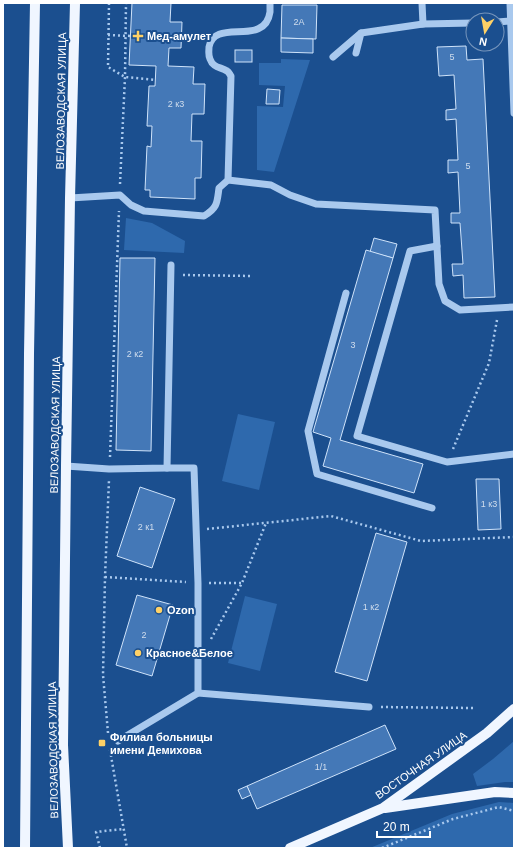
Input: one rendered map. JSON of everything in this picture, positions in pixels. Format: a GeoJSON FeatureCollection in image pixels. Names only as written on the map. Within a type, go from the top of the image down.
{"type":"FeatureCollection","features":[{"type":"Feature","properties":{"kind":"main road"},"geometry":{"type":"LineString","coordinates":[[26,848],[29,354],[36,3]]}},
{"type":"Feature","properties":{"kind":"main road","name":"ВЕЛОЗАВОДСКАЯ УЛИЦА"},"geometry":{"type":"LineString","coordinates":[[68,848],[63,745],[70,198],[75,3]]}},
{"type":"Feature","properties":{"kind":"main road","name":"ВОСТОЧНАЯ УЛИЦА"},"geometry":{"type":"LineString","coordinates":[[290,848],[383,808],[487,733],[514,709]]}},
{"type":"Feature","properties":{"kind":"main road"},"geometry":{"type":"LineString","coordinates":[[383,808],[495,792],[514,793]]}},
{"type":"Feature","properties":{"kind":"main road"},"geometry":{"type":"LineString","coordinates":[[67,828],[73,848]]}},
{"type":"Feature","properties":{"kind":"street"},"geometry":{"type":"LineString","coordinates":[[70,198],[120,196],[131,205],[144,211],[204,216],[212,211],[216,203],[219,188],[228,180],[231,76],[228,72],[214,65],[210,60],[208,54],[210,43],[214,36],[220,33],[254,31],[264,25],[270,13],[270,3]]}},
{"type":"Feature","properties":{"kind":"street"},"geometry":{"type":"LineString","coordinates":[[422,3],[423,24]]}},
{"type":"Feature","properties":{"kind":"street"},"geometry":{"type":"LineString","coordinates":[[511,5],[514,113]]}},
{"type":"Feature","properties":{"kind":"street"},"geometry":{"type":"LineString","coordinates":[[505,21],[511,21]]}},
{"type":"Feature","properties":{"kind":"street"},"geometry":{"type":"LineString","coordinates":[[333,57],[360,33],[423,24],[465,23]]}},
{"type":"Feature","properties":{"kind":"street"},"geometry":{"type":"LineString","coordinates":[[356,53],[360,33]]}},
{"type":"Feature","properties":{"kind":"street"},"geometry":{"type":"LineString","coordinates":[[228,180],[271,185],[290,195],[316,204],[435,210],[439,284],[445,301],[460,310],[514,307]]}},
{"type":"Feature","properties":{"kind":"street"},"geometry":{"type":"LineString","coordinates":[[437,246],[410,251],[357,436],[447,462],[514,454]]}},
{"type":"Feature","properties":{"kind":"street"},"geometry":{"type":"LineString","coordinates":[[167,468],[171,264]]}},
{"type":"Feature","properties":{"kind":"street"},"geometry":{"type":"LineString","coordinates":[[346,293],[308,431],[317,474],[432,508]]}},
{"type":"Feature","properties":{"kind":"street"},"geometry":{"type":"LineString","coordinates":[[66,466],[109,469],[194,468],[198,583],[198,693]]}},
{"type":"Feature","properties":{"kind":"street"},"geometry":{"type":"LineString","coordinates":[[118,742],[198,693],[369,707]]}},
{"type":"Feature","properties":{"kind":"path"},"geometry":{"type":"LineString","coordinates":[[109,3],[108,68],[125,77],[156,80]]}},
{"type":"Feature","properties":{"kind":"path"},"geometry":{"type":"LineString","coordinates":[[108,735],[103,675],[105,577],[125,77],[126,3]]}},
{"type":"Feature","properties":{"kind":"path"},"geometry":{"type":"LineString","coordinates":[[108,35],[130,36]]}},
{"type":"Feature","properties":{"kind":"path"},"geometry":{"type":"LineString","coordinates":[[170,275],[253,276]]}},
{"type":"Feature","properties":{"kind":"path"},"geometry":{"type":"LineString","coordinates":[[447,462],[489,363],[500,308]]}},
{"type":"Feature","properties":{"kind":"path"},"geometry":{"type":"LineString","coordinates":[[197,530],[331,516],[421,541],[514,536]]}},
{"type":"Feature","properties":{"kind":"path"},"geometry":{"type":"LineString","coordinates":[[198,662],[242,583],[266,523]]}},
{"type":"Feature","properties":{"kind":"path"},"geometry":{"type":"LineString","coordinates":[[105,577],[198,583],[242,583]]}},
{"type":"Feature","properties":{"kind":"path"},"geometry":{"type":"LineString","coordinates":[[369,707],[473,708]]}},
{"type":"Feature","properties":{"kind":"path"},"geometry":{"type":"LineString","coordinates":[[110,749],[127,848]]}},
{"type":"Feature","properties":{"kind":"path"},"geometry":{"type":"LineString","coordinates":[[382,848],[453,819],[499,807],[514,811]]}},
{"type":"Feature","properties":{"kind":"path"},"geometry":{"type":"LineString","coordinates":[[100,848],[96,832],[123,829]]}},
{"type":"Feature","properties":{"kind":"shaded area"},"geometry":{"type":"Polygon","coordinates":[[[281,59],[310,60],[274,172],[257,170],[257,106],[283,107],[285,86],[259,85],[259,63],[281,63],[281,59]]]}},
{"type":"Feature","properties":{"kind":"shaded area"},"geometry":{"type":"Polygon","coordinates":[[[126,218],[152,223],[185,241],[184,253],[124,250],[126,218]]]}},
{"type":"Feature","properties":{"kind":"shaded area"},"geometry":{"type":"Polygon","coordinates":[[[238,414],[275,422],[259,490],[222,481],[238,414]]]}},
{"type":"Feature","properties":{"kind":"shaded area"},"geometry":{"type":"Polygon","coordinates":[[[245,596],[277,604],[260,671],[228,663],[245,596]]]}},
{"type":"Feature","properties":{"kind":"shaded area"},"geometry":{"type":"Polygon","coordinates":[[[514,741],[514,782],[477,786],[473,774],[514,741]]]}},
{"type":"Feature","properties":{"kind":"shaded area"},"geometry":{"type":"Polygon","coordinates":[[[499,802],[514,803],[514,848],[370,848],[452,814],[499,802]]]}},
{"type":"Feature","properties":{"kind":"building"},"geometry":{"type":"Polygon","coordinates":[[[132,3],[171,3],[170,22],[182,22],[181,48],[169,48],[168,66],[194,67],[193,84],[205,84],[204,114],[192,114],[191,141],[202,141],[201,178],[195,178],[195,199],[150,197],[150,190],[145,190],[147,146],[151,147],[152,126],[147,126],[149,86],[155,86],[156,66],[129,65],[132,3]]]}},
{"type":"Feature","properties":{"kind":"building"},"geometry":{"type":"Polygon","coordinates":[[[282,5],[317,5],[316,39],[281,38],[282,5]]]}},
{"type":"Feature","properties":{"kind":"building"},"geometry":{"type":"Polygon","coordinates":[[[281,38],[313,39],[313,53],[281,52],[281,38]]]}},
{"type":"Feature","properties":{"kind":"building"},"geometry":{"type":"Polygon","coordinates":[[[465,46],[467,60],[483,59],[495,297],[464,298],[463,275],[453,276],[452,264],[463,264],[460,223],[451,223],[451,213],[460,213],[458,172],[448,173],[448,160],[458,160],[456,119],[446,120],[446,110],[456,109],[454,75],[439,76],[437,47],[465,46]]]}},
{"type":"Feature","properties":{"kind":"building"},"geometry":{"type":"Polygon","coordinates":[[[235,50],[252,50],[252,62],[235,62],[235,50]]]}},
{"type":"Feature","properties":{"kind":"building"},"geometry":{"type":"Polygon","coordinates":[[[267,89],[280,90],[279,104],[266,104],[267,89]]]}},
{"type":"Feature","properties":{"kind":"building"},"geometry":{"type":"Polygon","coordinates":[[[374,238],[397,244],[393,258],[370,252],[374,238]]]}},
{"type":"Feature","properties":{"kind":"building"},"geometry":{"type":"Polygon","coordinates":[[[366,250],[393,258],[340,440],[423,464],[414,493],[323,466],[331,438],[313,432],[366,250]]]}},
{"type":"Feature","properties":{"kind":"building"},"geometry":{"type":"Polygon","coordinates":[[[120,258],[155,258],[151,451],[116,450],[120,258]]]}},
{"type":"Feature","properties":{"kind":"building"},"geometry":{"type":"Polygon","coordinates":[[[476,479],[499,479],[501,529],[478,530],[476,479]]]}},
{"type":"Feature","properties":{"kind":"building"},"geometry":{"type":"Polygon","coordinates":[[[140,487],[175,499],[152,568],[117,556],[140,487]]]}},
{"type":"Feature","properties":{"kind":"building"},"geometry":{"type":"Polygon","coordinates":[[[376,533],[407,542],[367,681],[335,672],[376,533]]]}},
{"type":"Feature","properties":{"kind":"building"},"geometry":{"type":"Polygon","coordinates":[[[137,595],[173,605],[152,676],[116,665],[137,595]]]}},
{"type":"Feature","properties":{"kind":"building"},"geometry":{"type":"Polygon","coordinates":[[[385,725],[396,749],[257,809],[247,786],[385,725]]]}},
{"type":"Feature","properties":{"kind":"building"},"geometry":{"type":"Polygon","coordinates":[[[247,786],[251,795],[242,799],[238,790],[247,786]]]}},
{"type":"Feature","properties":{"kind":"place","name":"Мед-амулет"},"geometry":{"type":"Point","coordinates":[138,36]}},
{"type":"Feature","properties":{"kind":"place","name":"Ozon"},"geometry":{"type":"Point","coordinates":[159,610]}},
{"type":"Feature","properties":{"kind":"place","name":"Красное&Белое"},"geometry":{"type":"Point","coordinates":[138,653]}},
{"type":"Feature","properties":{"kind":"place","name":"Филиал больницы имени Демихова"},"geometry":{"type":"Point","coordinates":[102,743]}}]}
